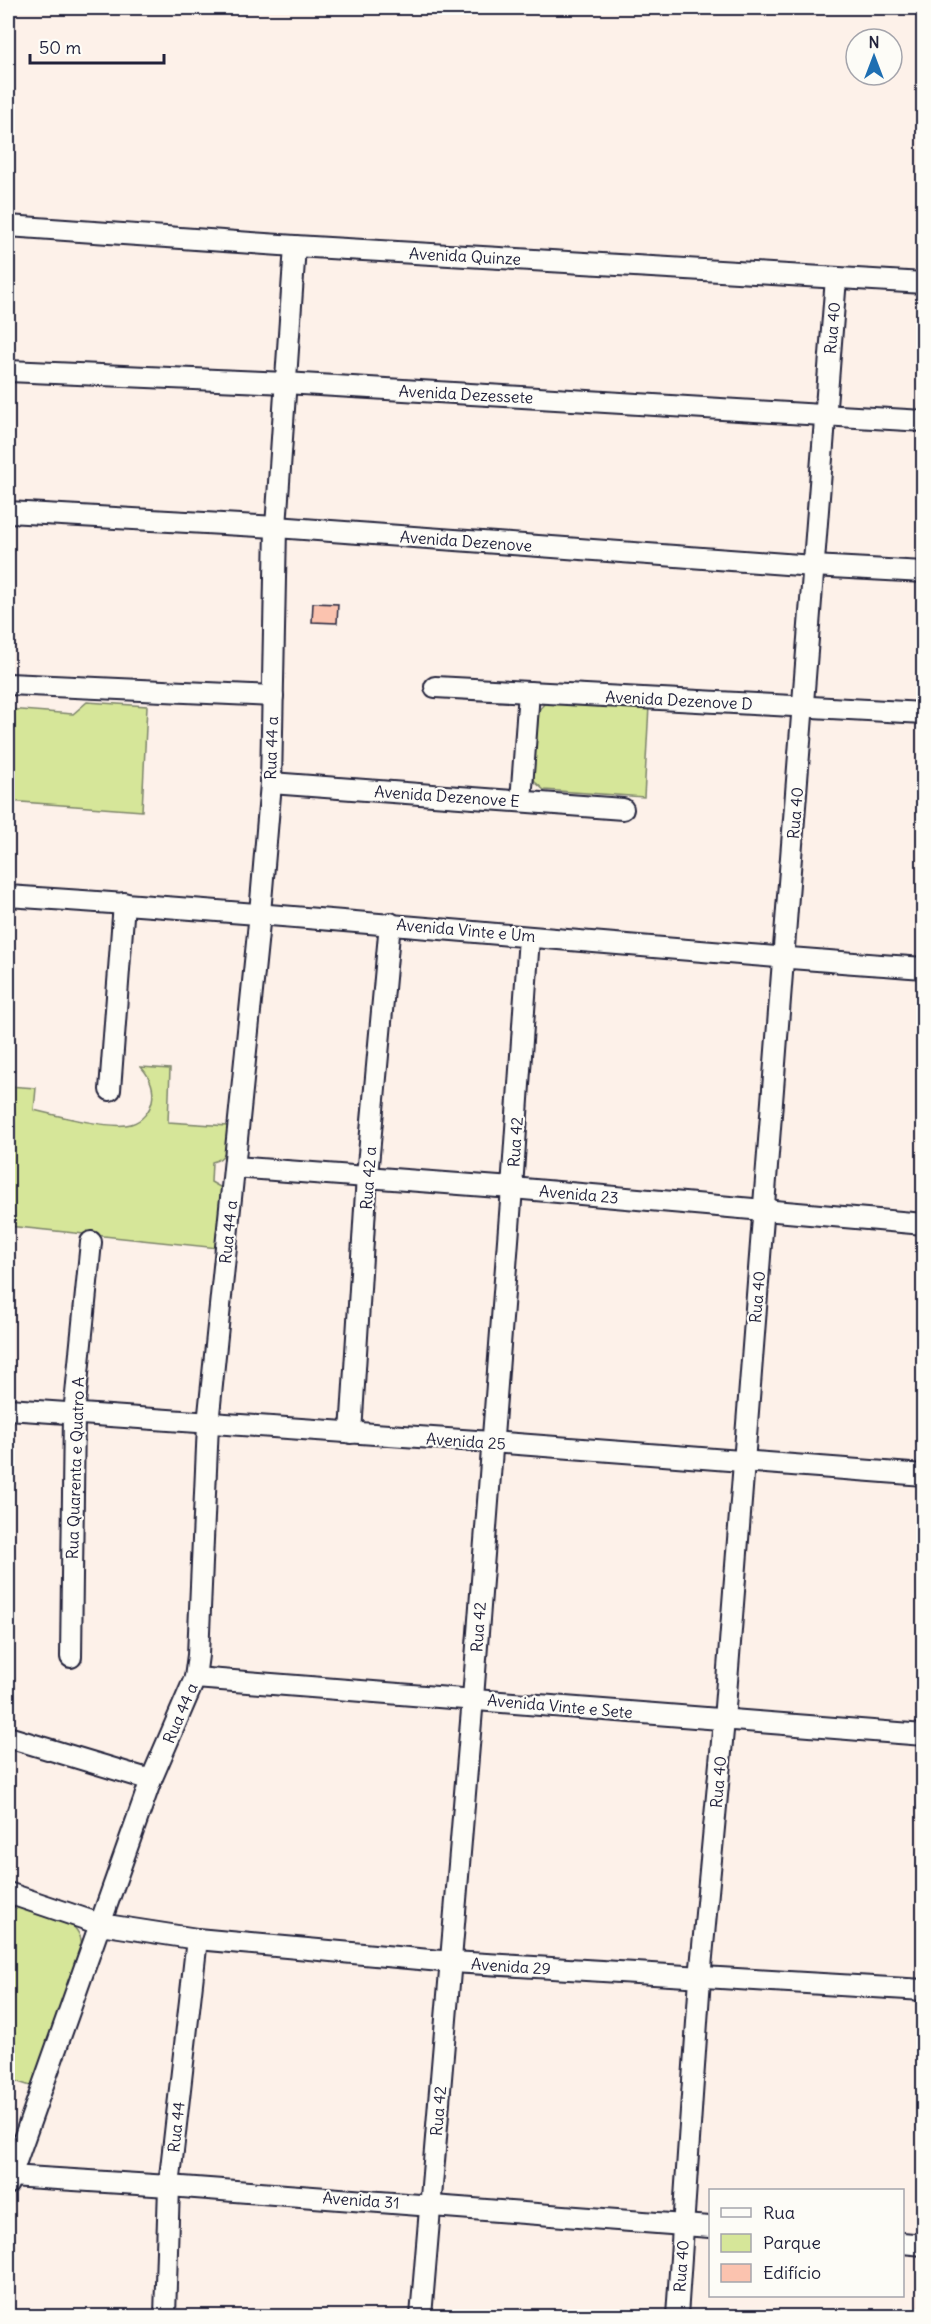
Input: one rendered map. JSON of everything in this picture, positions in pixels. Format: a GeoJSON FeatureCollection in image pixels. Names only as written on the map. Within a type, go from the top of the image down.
{"type":"FeatureCollection","features":[{"type":"Feature","properties":{"kind":"street","name":"Avenida Quinze"},"geometry":{"type":"LineString","coordinates":[[8,226],[295,246],[924,282]]}},
{"type":"Feature","properties":{"kind":"street","name":"Rua 44 a"},"geometry":{"type":"LineString","coordinates":[[8,2182],[151,1780],[195,1678],[198,1655],[208,1424],[260,914],[271,783],[276,527],[295,246]]}},
{"type":"Feature","properties":{"kind":"street","name":"Rua 40"},"geometry":{"type":"LineString","coordinates":[[677,2316],[700,1978],[724,1720],[836,278]]}},
{"type":"Feature","properties":{"kind":"street","name":"Avenida Dezessete"},"geometry":{"type":"LineString","coordinates":[[8,371],[285,383],[924,421]]}},
{"type":"Feature","properties":{"kind":"street","name":"Avenida Dezenove"},"geometry":{"type":"LineString","coordinates":[[8,512],[276,527],[924,572]]}},
{"type":"Feature","properties":{"kind":"street"},"geometry":{"type":"LineString","coordinates":[[8,684],[273,696]]}},
{"type":"Feature","properties":{"kind":"street","name":"Avenida Dezenove D"},"geometry":{"type":"LineString","coordinates":[[435,687],[924,713]]}},
{"type":"Feature","properties":{"kind":"street"},"geometry":{"type":"LineString","coordinates":[[521,801],[529,692]]}},
{"type":"Feature","properties":{"kind":"street","name":"Avenida Dezenove E"},"geometry":{"type":"LineString","coordinates":[[271,783],[623,809]]}},
{"type":"Feature","properties":{"kind":"street","name":"Avenida Vinte e Um"},"geometry":{"type":"LineString","coordinates":[[8,896],[390,923],[529,937],[924,968]]}},
{"type":"Feature","properties":{"kind":"street"},"geometry":{"type":"LineString","coordinates":[[110,1090],[124,903]]}},
{"type":"Feature","properties":{"kind":"street","name":"Rua 42 a"},"geometry":{"type":"LineString","coordinates":[[351,1433],[367,1176],[390,923]]}},
{"type":"Feature","properties":{"kind":"street","name":"Rua 42"},"geometry":{"type":"LineString","coordinates":[[421,2316],[452,1962],[491,1442],[513,1188],[529,937]]}},
{"type":"Feature","properties":{"kind":"street","name":"Avenida 23"},"geometry":{"type":"LineString","coordinates":[[235,1167],[513,1188],[924,1224]]}},
{"type":"Feature","properties":{"kind":"street","name":"Rua Quarenta e Quatro A"},"geometry":{"type":"LineString","coordinates":[[71,1657],[74,1414],[91,1242]]}},
{"type":"Feature","properties":{"kind":"street","name":"Avenida 25"},"geometry":{"type":"LineString","coordinates":[[8,1409],[924,1475]]}},
{"type":"Feature","properties":{"kind":"street","name":"Avenida Vinte e Sete"},"geometry":{"type":"LineString","coordinates":[[195,1678],[924,1735]]}},
{"type":"Feature","properties":{"kind":"street"},"geometry":{"type":"LineString","coordinates":[[8,1737],[151,1780]]}},
{"type":"Feature","properties":{"kind":"street","name":"Avenida 29"},"geometry":{"type":"LineString","coordinates":[[8,1893],[100,1924],[197,1939],[452,1962],[924,1990]]}},
{"type":"Feature","properties":{"kind":"street","name":"Rua 44"},"geometry":{"type":"LineString","coordinates":[[165,2316],[169,2186],[197,1939]]}},
{"type":"Feature","properties":{"kind":"street","name":"Avenida 31"},"geometry":{"type":"LineString","coordinates":[[8,2182],[169,2186],[709,2228]]}},
{"type":"Feature","properties":{"kind":"street"},"geometry":{"type":"LineString","coordinates":[[904,2243],[924,2245]]}},
{"type":"Feature","properties":{"kind":"green space"},"geometry":{"type":"Polygon","coordinates":[[[551,701],[649,706],[644,797],[544,790],[535,782],[533,775],[539,710],[551,701]]]}},
{"type":"Feature","properties":{"kind":"green space"},"geometry":{"type":"Polygon","coordinates":[[[87,702],[147,706],[142,811],[8,801],[8,709],[73,714],[87,702]]]}},
{"type":"Feature","properties":{"kind":"green space"},"geometry":{"type":"Polygon","coordinates":[[[141,1067],[170,1069],[168,1122],[228,1126],[225,1153],[212,1162],[211,1182],[220,1187],[222,1195],[218,1248],[8,1226],[8,1086],[36,1088],[34,1110],[83,1121],[111,1125],[131,1124],[139,1121],[145,1115],[153,1096],[149,1079],[141,1067]]]}},
{"type":"Feature","properties":{"kind":"green space"},"geometry":{"type":"Polygon","coordinates":[[[8,1903],[72,1925],[82,1943],[34,2087],[8,2079],[8,1903]]]}},
{"type":"Feature","properties":{"kind":"building"},"geometry":{"type":"Polygon","coordinates":[[[313,603],[338,604],[337,623],[312,622],[313,603]]]}}]}
